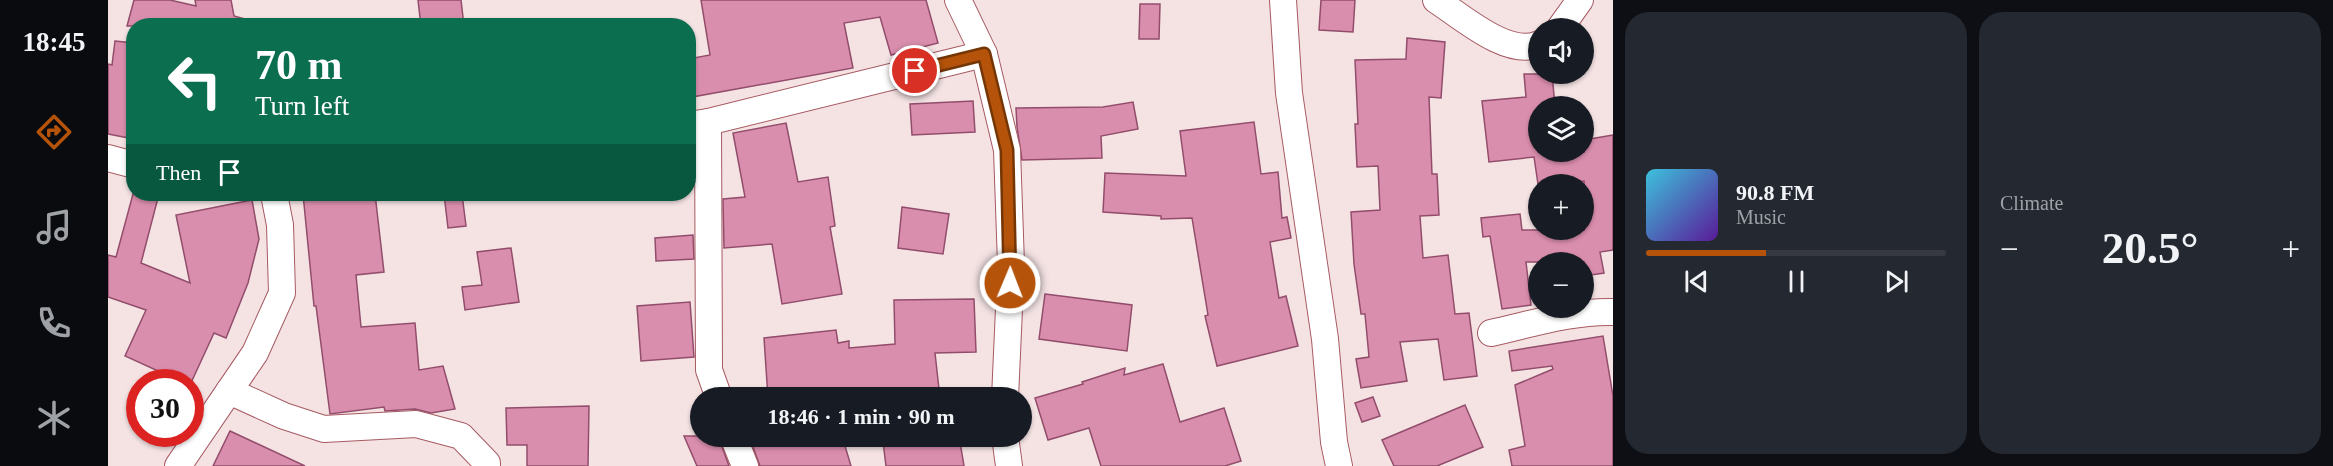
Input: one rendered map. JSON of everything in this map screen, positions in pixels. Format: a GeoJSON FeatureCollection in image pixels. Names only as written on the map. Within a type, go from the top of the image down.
{"type":"FeatureCollection","features":[{"type":"Feature","properties":{"kind":"street"},"geometry":{"type":"LineString","coordinates":[[958,0],[984,54],[1007,150],[1011,264],[1005,387]]}},
{"type":"Feature","properties":{"kind":"street"},"geometry":{"type":"LineString","coordinates":[[1283,0],[1289,93],[1326,339],[1334,442],[1340,466]]}},
{"type":"Feature","properties":{"kind":"street"},"geometry":{"type":"LineString","coordinates":[[1436,0],[1498,41],[1528,45]]}},
{"type":"Feature","properties":{"kind":"street"},"geometry":{"type":"LineString","coordinates":[[1567,18],[1580,0]]}},
{"type":"Feature","properties":{"kind":"street"},"geometry":{"type":"LineString","coordinates":[[715,387],[709,370],[698,123],[984,54]]}},
{"type":"Feature","properties":{"kind":"street"},"geometry":{"type":"LineString","coordinates":[[108,158],[126,163]]}},
{"type":"Feature","properties":{"kind":"street"},"geometry":{"type":"LineString","coordinates":[[178,466],[255,353],[282,293],[280,225],[275,201]]}},
{"type":"Feature","properties":{"kind":"street"},"geometry":{"type":"LineString","coordinates":[[1491,333],[1566,315],[1613,312]]}},
{"type":"Feature","properties":{"kind":"street"},"geometry":{"type":"LineString","coordinates":[[229,391],[284,416],[324,429],[416,424],[461,436],[487,463],[487,466]]}},
{"type":"Feature","properties":{"kind":"street"},"geometry":{"type":"LineString","coordinates":[[737,447],[745,466]]}},
{"type":"Feature","properties":{"kind":"street"},"geometry":{"type":"LineString","coordinates":[[1006,447],[1009,466]]}},
{"type":"Feature","properties":{"kind":"building"},"geometry":{"type":"Polygon","coordinates":[[[134,0],[170,0],[196,6],[195,0],[231,0],[234,16],[241,18],[129,18],[134,0]]]}},
{"type":"Feature","properties":{"kind":"building"},"geometry":{"type":"Polygon","coordinates":[[[418,0],[461,0],[463,18],[420,18],[418,0]]]}},
{"type":"Feature","properties":{"kind":"building"},"geometry":{"type":"Polygon","coordinates":[[[701,0],[926,0],[938,43],[891,55],[880,17],[844,23],[853,68],[696,96],[696,58],[710,55],[701,0]]]}},
{"type":"Feature","properties":{"kind":"building"},"geometry":{"type":"Polygon","coordinates":[[[1321,0],[1355,0],[1353,32],[1319,30],[1321,0]]]}},
{"type":"Feature","properties":{"kind":"building"},"geometry":{"type":"Polygon","coordinates":[[[1140,4],[1160,4],[1159,39],[1139,39],[1140,4]]]}},
{"type":"Feature","properties":{"kind":"building"},"geometry":{"type":"Polygon","coordinates":[[[1407,38],[1445,42],[1441,98],[1429,97],[1432,174],[1437,174],[1439,215],[1420,216],[1423,258],[1448,255],[1455,314],[1469,313],[1477,376],[1444,380],[1438,339],[1400,342],[1407,381],[1361,388],[1356,359],[1369,357],[1365,314],[1361,314],[1354,264],[1351,212],[1380,210],[1378,166],[1357,167],[1355,124],[1358,124],[1355,60],[1406,59],[1407,38]]]}},
{"type":"Feature","properties":{"kind":"building"},"geometry":{"type":"Polygon","coordinates":[[[115,41],[126,42],[126,137],[108,134],[108,64],[112,65],[115,41]]]}},
{"type":"Feature","properties":{"kind":"building"},"geometry":{"type":"Polygon","coordinates":[[[1524,74],[1528,74],[1528,84],[1553,84],[1554,96],[1528,96],[1528,158],[1489,162],[1482,101],[1526,97],[1524,74]]]}},
{"type":"Feature","properties":{"kind":"building"},"geometry":{"type":"Polygon","coordinates":[[[973,101],[975,132],[912,135],[910,104],[973,101]]]}},
{"type":"Feature","properties":{"kind":"building"},"geometry":{"type":"Polygon","coordinates":[[[1133,102],[1138,129],[1101,136],[1102,158],[1022,160],[1016,108],[1103,107],[1133,102]]]}},
{"type":"Feature","properties":{"kind":"building"},"geometry":{"type":"Polygon","coordinates":[[[1254,122],[1261,174],[1278,172],[1282,218],[1287,217],[1291,238],[1270,242],[1279,298],[1286,296],[1298,346],[1217,366],[1205,316],[1208,315],[1192,218],[1161,219],[1161,216],[1103,212],[1105,173],[1186,176],[1180,131],[1254,122]]]}},
{"type":"Feature","properties":{"kind":"building"},"geometry":{"type":"Polygon","coordinates":[[[786,123],[798,182],[828,177],[835,226],[830,227],[842,294],[782,304],[772,244],[724,248],[723,199],[745,197],[733,133],[786,123]]]}},
{"type":"Feature","properties":{"kind":"building"},"geometry":{"type":"Polygon","coordinates":[[[1613,135],[1613,250],[1600,252],[1604,273],[1594,274],[1594,252],[1528,252],[1528,262],[1526,262],[1528,305],[1502,309],[1490,236],[1483,237],[1481,218],[1520,214],[1522,230],[1528,230],[1528,240],[1594,240],[1594,174],[1537,174],[1535,162],[1594,162],[1594,138],[1613,135]]]}},
{"type":"Feature","properties":{"kind":"building"},"geometry":{"type":"Polygon","coordinates":[[[131,201],[157,201],[141,263],[190,283],[176,215],[252,201],[259,239],[248,283],[226,338],[214,333],[197,369],[154,369],[125,356],[146,310],[108,297],[108,255],[116,257],[131,201]]]}},
{"type":"Feature","properties":{"kind":"building"},"geometry":{"type":"Polygon","coordinates":[[[304,201],[376,201],[384,272],[356,275],[361,327],[415,323],[419,370],[443,366],[455,409],[431,413],[415,409],[385,411],[384,407],[330,414],[316,306],[314,306],[304,201]]]}},
{"type":"Feature","properties":{"kind":"building"},"geometry":{"type":"Polygon","coordinates":[[[445,201],[463,201],[466,226],[448,228],[445,201]]]}},
{"type":"Feature","properties":{"kind":"building"},"geometry":{"type":"Polygon","coordinates":[[[902,207],[949,214],[943,254],[898,248],[902,207]]]}},
{"type":"Feature","properties":{"kind":"building"},"geometry":{"type":"Polygon","coordinates":[[[693,235],[694,259],[656,261],[655,238],[693,235]]]}},
{"type":"Feature","properties":{"kind":"building"},"geometry":{"type":"Polygon","coordinates":[[[511,248],[519,302],[465,310],[462,287],[482,285],[477,252],[511,248]]]}},
{"type":"Feature","properties":{"kind":"building"},"geometry":{"type":"Polygon","coordinates":[[[1045,294],[1132,305],[1127,351],[1039,339],[1045,294]]]}},
{"type":"Feature","properties":{"kind":"building"},"geometry":{"type":"Polygon","coordinates":[[[974,299],[976,352],[935,353],[939,387],[767,387],[764,338],[836,330],[838,343],[849,341],[849,348],[895,344],[894,300],[974,299]]]}},
{"type":"Feature","properties":{"kind":"building"},"geometry":{"type":"Polygon","coordinates":[[[690,302],[694,357],[641,361],[637,306],[690,302]]]}},
{"type":"Feature","properties":{"kind":"building"},"geometry":{"type":"Polygon","coordinates":[[[1603,336],[1613,396],[1613,466],[1512,466],[1509,450],[1525,446],[1515,385],[1553,369],[1552,366],[1512,371],[1509,351],[1603,336]]]}},
{"type":"Feature","properties":{"kind":"building"},"geometry":{"type":"Polygon","coordinates":[[[1163,364],[1180,422],[1224,408],[1241,461],[1225,466],[1101,466],[1089,428],[1048,440],[1035,398],[1083,384],[1082,382],[1125,368],[1124,375],[1163,364]]]}},
{"type":"Feature","properties":{"kind":"building"},"geometry":{"type":"Polygon","coordinates":[[[1373,397],[1380,416],[1362,422],[1355,403],[1373,397]]]}},
{"type":"Feature","properties":{"kind":"building"},"geometry":{"type":"Polygon","coordinates":[[[1465,405],[1483,447],[1437,466],[1394,466],[1382,440],[1465,405]]]}},
{"type":"Feature","properties":{"kind":"building"},"geometry":{"type":"Polygon","coordinates":[[[589,406],[588,466],[527,466],[527,445],[507,445],[506,408],[589,406]]]}},
{"type":"Feature","properties":{"kind":"building"},"geometry":{"type":"Polygon","coordinates":[[[230,431],[305,466],[213,466],[230,431]]]}},
{"type":"Feature","properties":{"kind":"building"},"geometry":{"type":"Polygon","coordinates":[[[684,436],[690,436],[690,447],[722,447],[729,466],[697,466],[684,436]]]}},
{"type":"Feature","properties":{"kind":"building"},"geometry":{"type":"Polygon","coordinates":[[[753,447],[845,447],[851,466],[760,466],[753,447]]]}},
{"type":"Feature","properties":{"kind":"building"},"geometry":{"type":"Polygon","coordinates":[[[884,447],[961,447],[964,466],[886,466],[884,447]]]}},
{"type":"Feature","properties":{"kind":"route"},"geometry":{"type":"LineString","coordinates":[[915,71],[984,54],[1007,150],[1010,283]]}}]}
